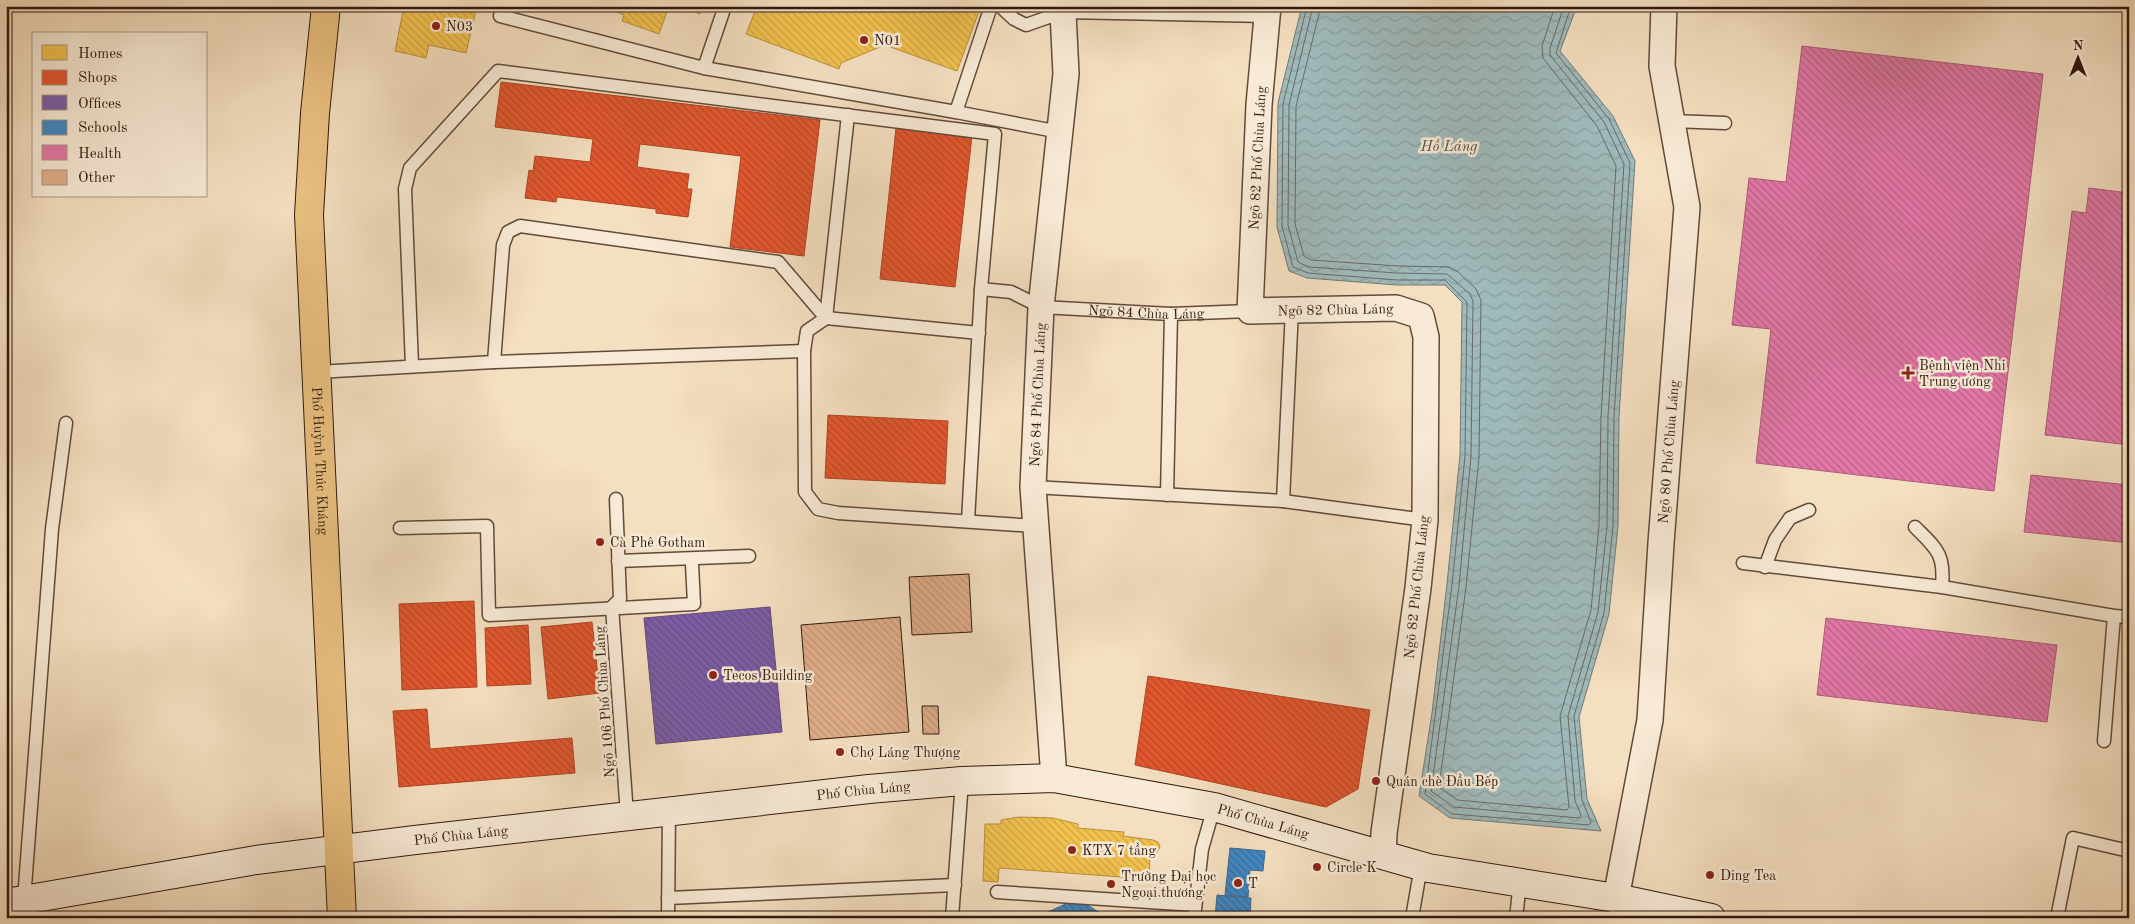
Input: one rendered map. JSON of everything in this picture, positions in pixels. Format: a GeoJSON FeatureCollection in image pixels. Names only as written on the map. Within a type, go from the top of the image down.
{"type":"FeatureCollection","features":[{"type":"Feature","properties":{"kind":"main road","name":"Phố Huỳnh Thúc Kháng"},"geometry":{"type":"LineString","coordinates":[[326,6],[315,113],[309,215],[342,918]]}},
{"type":"Feature","properties":{"kind":"street","name":"Ngõ 80 Phố Chùa Láng"},"geometry":{"type":"LineString","coordinates":[[1616,908],[1650,720],[1661,543],[1687,207],[1662,66],[1664,6]]}},
{"type":"Feature","properties":{"kind":"street","name":"Ngõ 84 Phố Chùa Láng"},"geometry":{"type":"LineString","coordinates":[[1054,778],[1033,488],[1041,307],[1066,74],[1061,9]]}},
{"type":"Feature","properties":{"kind":"street","name":"Ngõ 82 Phố Chùa Láng"},"geometry":{"type":"LineString","coordinates":[[1250,311],[1258,105],[1267,11]]}},
{"type":"Feature","properties":{"kind":"street","name":"Ngõ 82 Chùa Láng"},"geometry":{"type":"LineString","coordinates":[[1250,311],[1396,308],[1421,316]]}},
{"type":"Feature","properties":{"kind":"street","name":"Ngõ 82 Phố Chùa Láng"},"geometry":{"type":"LineString","coordinates":[[1383,856],[1384,834],[1418,588],[1425,520],[1426,337],[1421,316]]}},
{"type":"Feature","properties":{"kind":"street","name":"Phố Chùa Láng"},"geometry":{"type":"LineString","coordinates":[[15,901],[256,860],[669,810],[962,782],[1054,778],[1214,807],[1421,866],[1520,882],[1616,908],[1712,918]]}},
{"type":"Feature","properties":{"kind":"lane"},"geometry":{"type":"LineString","coordinates":[[503,6],[500,16],[704,68],[1060,132]]}},
{"type":"Feature","properties":{"kind":"lane"},"geometry":{"type":"LineString","coordinates":[[704,68],[725,6]]}},
{"type":"Feature","properties":{"kind":"lane"},"geometry":{"type":"LineString","coordinates":[[956,112],[991,6]]}},
{"type":"Feature","properties":{"kind":"lane"},"geometry":{"type":"LineString","coordinates":[[1000,6],[1014,19],[1026,25],[1061,9],[1267,11]]}},
{"type":"Feature","properties":{"kind":"lane"},"geometry":{"type":"LineString","coordinates":[[412,366],[405,189],[410,168],[498,71],[995,134],[981,289],[968,521]]}},
{"type":"Feature","properties":{"kind":"lane"},"geometry":{"type":"LineString","coordinates":[[826,318],[848,115]]}},
{"type":"Feature","properties":{"kind":"lane"},"geometry":{"type":"LineString","coordinates":[[1672,121],[1725,124]]}},
{"type":"Feature","properties":{"kind":"lane"},"geometry":{"type":"LineString","coordinates":[[494,362],[503,245],[508,232],[520,226],[778,262],[826,318]]}},
{"type":"Feature","properties":{"kind":"lane"},"geometry":{"type":"LineString","coordinates":[[981,289],[1011,292],[1041,307]]}},
{"type":"Feature","properties":{"kind":"lane","name":"Ngõ 84 Chùa Láng"},"geometry":{"type":"LineString","coordinates":[[1041,307],[1171,314],[1250,311]]}},
{"type":"Feature","properties":{"kind":"lane"},"geometry":{"type":"LineString","coordinates":[[1283,501],[1292,309]]}},
{"type":"Feature","properties":{"kind":"lane"},"geometry":{"type":"LineString","coordinates":[[1167,495],[1171,314]]}},
{"type":"Feature","properties":{"kind":"lane"},"geometry":{"type":"LineString","coordinates":[[978,333],[826,318],[807,332],[804,351],[805,492],[818,509],[838,513],[1035,526]]}},
{"type":"Feature","properties":{"kind":"lane"},"geometry":{"type":"LineString","coordinates":[[317,372],[494,362],[804,351]]}},
{"type":"Feature","properties":{"kind":"lane"},"geometry":{"type":"LineString","coordinates":[[15,901],[52,529],[66,424]]}},
{"type":"Feature","properties":{"kind":"lane"},"geometry":{"type":"LineString","coordinates":[[1033,488],[1283,501],[1425,520]]}},
{"type":"Feature","properties":{"kind":"lane","name":"Ngõ 106 Phố Chùa Láng"},"geometry":{"type":"LineString","coordinates":[[616,499],[620,599],[612,607],[627,815]]}},
{"type":"Feature","properties":{"kind":"lane"},"geometry":{"type":"LineString","coordinates":[[1765,567],[1775,540],[1790,518],[1809,510]]}},
{"type":"Feature","properties":{"kind":"lane"},"geometry":{"type":"LineString","coordinates":[[400,528],[487,526],[489,615],[694,604],[692,564]]}},
{"type":"Feature","properties":{"kind":"lane"},"geometry":{"type":"LineString","coordinates":[[1915,527],[1932,544],[1942,559],[1944,569],[1942,587]]}},
{"type":"Feature","properties":{"kind":"lane"},"geometry":{"type":"LineString","coordinates":[[618,561],[749,556]]}},
{"type":"Feature","properties":{"kind":"lane"},"geometry":{"type":"LineString","coordinates":[[1743,563],[1942,587],[2129,617]]}},
{"type":"Feature","properties":{"kind":"lane"},"geometry":{"type":"LineString","coordinates":[[2104,741],[2114,616]]}},
{"type":"Feature","properties":{"kind":"lane"},"geometry":{"type":"LineString","coordinates":[[952,918],[962,782]]}},
{"type":"Feature","properties":{"kind":"lane"},"geometry":{"type":"LineString","coordinates":[[997,892],[1195,911],[1202,849],[1214,807]]}},
{"type":"Feature","properties":{"kind":"lane"},"geometry":{"type":"LineString","coordinates":[[668,918],[669,810]]}},
{"type":"Feature","properties":{"kind":"lane"},"geometry":{"type":"LineString","coordinates":[[2057,918],[2073,838],[2129,851]]}},
{"type":"Feature","properties":{"kind":"lane"},"geometry":{"type":"LineString","coordinates":[[1412,918],[1421,866]]}},
{"type":"Feature","properties":{"kind":"lane"},"geometry":{"type":"LineString","coordinates":[[1516,918],[1520,882]]}},
{"type":"Feature","properties":{"kind":"lane"},"geometry":{"type":"LineString","coordinates":[[668,898],[955,885]]}},
{"type":"Feature","properties":{"kind":"water","name":"Hồ Láng"},"geometry":{"type":"Polygon","coordinates":[[[1302,6],[1577,6],[1560,51],[1613,116],[1635,161],[1619,417],[1618,526],[1609,614],[1579,717],[1587,799],[1601,831],[1450,818],[1419,796],[1432,713],[1460,455],[1462,302],[1445,285],[1397,285],[1307,278],[1289,271],[1277,227],[1278,103],[1302,6]]]}},
{"type":"Feature","properties":{"kind":"building: Homes","name":"N03"},"geometry":{"type":"Polygon","coordinates":[[[404,6],[477,6],[466,53],[429,45],[426,58],[395,51],[404,6]]]}},
{"type":"Feature","properties":{"kind":"building: Homes"},"geometry":{"type":"Polygon","coordinates":[[[601,6],[669,6],[659,34],[622,21],[624,15],[601,6]]]}},
{"type":"Feature","properties":{"kind":"building: Homes"},"geometry":{"type":"Polygon","coordinates":[[[678,6],[703,6],[700,14],[678,6]]]}},
{"type":"Feature","properties":{"kind":"building: Homes","name":"N01"},"geometry":{"type":"Polygon","coordinates":[[[757,6],[981,6],[957,71],[885,45],[841,63],[839,69],[746,34],[757,6]]]}},
{"type":"Feature","properties":{"kind":"building: Homes","name":"KTX 7 tầng"},"geometry":{"type":"Polygon","coordinates":[[[1019,817],[1053,818],[1078,824],[1078,828],[1124,832],[1123,836],[1153,840],[1158,842],[1160,847],[1155,856],[1150,857],[1149,879],[999,868],[998,882],[983,881],[985,824],[1001,824],[1001,820],[1019,817]]]}},
{"type":"Feature","properties":{"kind":"building: Shops"},"geometry":{"type":"Polygon","coordinates":[[[501,82],[820,120],[804,256],[730,247],[741,156],[640,144],[637,167],[689,174],[687,189],[692,189],[688,217],[656,213],[656,209],[557,197],[556,202],[525,198],[529,170],[533,171],[535,156],[590,162],[593,139],[495,127],[501,82]]]}},
{"type":"Feature","properties":{"kind":"building: Shops"},"geometry":{"type":"Polygon","coordinates":[[[896,128],[972,136],[955,287],[880,279],[896,128]]]}},
{"type":"Feature","properties":{"kind":"building: Shops"},"geometry":{"type":"Polygon","coordinates":[[[828,415],[948,421],[945,484],[825,478],[828,415]]]}},
{"type":"Feature","properties":{"kind":"building: Shops"},"geometry":{"type":"Polygon","coordinates":[[[474,601],[477,687],[402,690],[399,604],[474,601]]]}},
{"type":"Feature","properties":{"kind":"building: Shops"},"geometry":{"type":"Polygon","coordinates":[[[592,622],[600,693],[548,699],[541,627],[592,622]]]}},
{"type":"Feature","properties":{"kind":"building: Shops"},"geometry":{"type":"Polygon","coordinates":[[[528,625],[531,684],[487,686],[485,628],[528,625]]]}},
{"type":"Feature","properties":{"kind":"building: Shops"},"geometry":{"type":"Polygon","coordinates":[[[1148,676],[1370,710],[1358,789],[1326,807],[1135,765],[1148,676]]]}},
{"type":"Feature","properties":{"kind":"building: Shops"},"geometry":{"type":"Polygon","coordinates":[[[427,709],[430,749],[572,738],[575,773],[399,787],[393,711],[427,709]]]}},
{"type":"Feature","properties":{"kind":"building: Offices","name":"Tecos Building"},"geometry":{"type":"Polygon","coordinates":[[[770,607],[782,732],[656,744],[644,618],[770,607]]]}},
{"type":"Feature","properties":{"kind":"building: Schools","name":"T"},"geometry":{"type":"Polygon","coordinates":[[[1230,848],[1265,851],[1263,871],[1250,870],[1248,897],[1225,895],[1230,848]]]}},
{"type":"Feature","properties":{"kind":"building: Schools"},"geometry":{"type":"Polygon","coordinates":[[[1217,895],[1251,898],[1250,918],[1215,918],[1217,895]]]}},
{"type":"Feature","properties":{"kind":"building: Schools"},"geometry":{"type":"Polygon","coordinates":[[[1072,901],[1081,901],[1108,918],[1035,918],[1072,901]]]}},
{"type":"Feature","properties":{"kind":"building: Health"},"geometry":{"type":"Polygon","coordinates":[[[1802,46],[2043,74],[1994,491],[1756,463],[1771,329],[1732,325],[1749,178],[1786,182],[1802,46]]]}},
{"type":"Feature","properties":{"kind":"building: Health"},"geometry":{"type":"Polygon","coordinates":[[[2089,188],[2129,193],[2129,445],[2045,435],[2072,211],[2086,213],[2089,188]]]}},
{"type":"Feature","properties":{"kind":"building: Health"},"geometry":{"type":"Polygon","coordinates":[[[2031,475],[2129,485],[2129,543],[2024,532],[2031,475]]]}},
{"type":"Feature","properties":{"kind":"building: Health"},"geometry":{"type":"Polygon","coordinates":[[[1826,618],[2057,645],[2047,722],[1817,695],[1826,618]]]}},
{"type":"Feature","properties":{"kind":"building: Other"},"geometry":{"type":"Polygon","coordinates":[[[969,574],[972,632],[912,635],[909,577],[969,574]]]}},
{"type":"Feature","properties":{"kind":"building: Other"},"geometry":{"type":"Polygon","coordinates":[[[900,617],[909,732],[810,740],[801,625],[900,617]]]}},
{"type":"Feature","properties":{"kind":"building: Other"},"geometry":{"type":"Polygon","coordinates":[[[922,706],[938,706],[939,734],[923,734],[922,706]]]}},
{"type":"Feature","properties":{"kind":"place","name":"N03"},"geometry":{"type":"Point","coordinates":[436,26]}},
{"type":"Feature","properties":{"kind":"place","name":"N01"},"geometry":{"type":"Point","coordinates":[864,40]}},
{"type":"Feature","properties":{"kind":"place","name":"Bệnh viện Nhi Trung ương"},"geometry":{"type":"Point","coordinates":[1908,373]}},
{"type":"Feature","properties":{"kind":"place","name":"Cà Phê Gotham"},"geometry":{"type":"Point","coordinates":[600,542]}},
{"type":"Feature","properties":{"kind":"place","name":"Tecos Building"},"geometry":{"type":"Point","coordinates":[713,675]}},
{"type":"Feature","properties":{"kind":"place","name":"Chợ Láng Thượng"},"geometry":{"type":"Point","coordinates":[840,752]}},
{"type":"Feature","properties":{"kind":"place","name":"Quán chè Đầu Bếp"},"geometry":{"type":"Point","coordinates":[1376,781]}},
{"type":"Feature","properties":{"kind":"place","name":"KTX 7 tầng"},"geometry":{"type":"Point","coordinates":[1072,850]}},
{"type":"Feature","properties":{"kind":"place","name":"Circle K"},"geometry":{"type":"Point","coordinates":[1317,867]}},
{"type":"Feature","properties":{"kind":"place","name":"Ding Tea"},"geometry":{"type":"Point","coordinates":[1710,875]}},
{"type":"Feature","properties":{"kind":"place","name":"T"},"geometry":{"type":"Point","coordinates":[1238,883]}},
{"type":"Feature","properties":{"kind":"place","name":"Trường Đại học Ngoại thương"},"geometry":{"type":"Point","coordinates":[1111,884]}}]}
